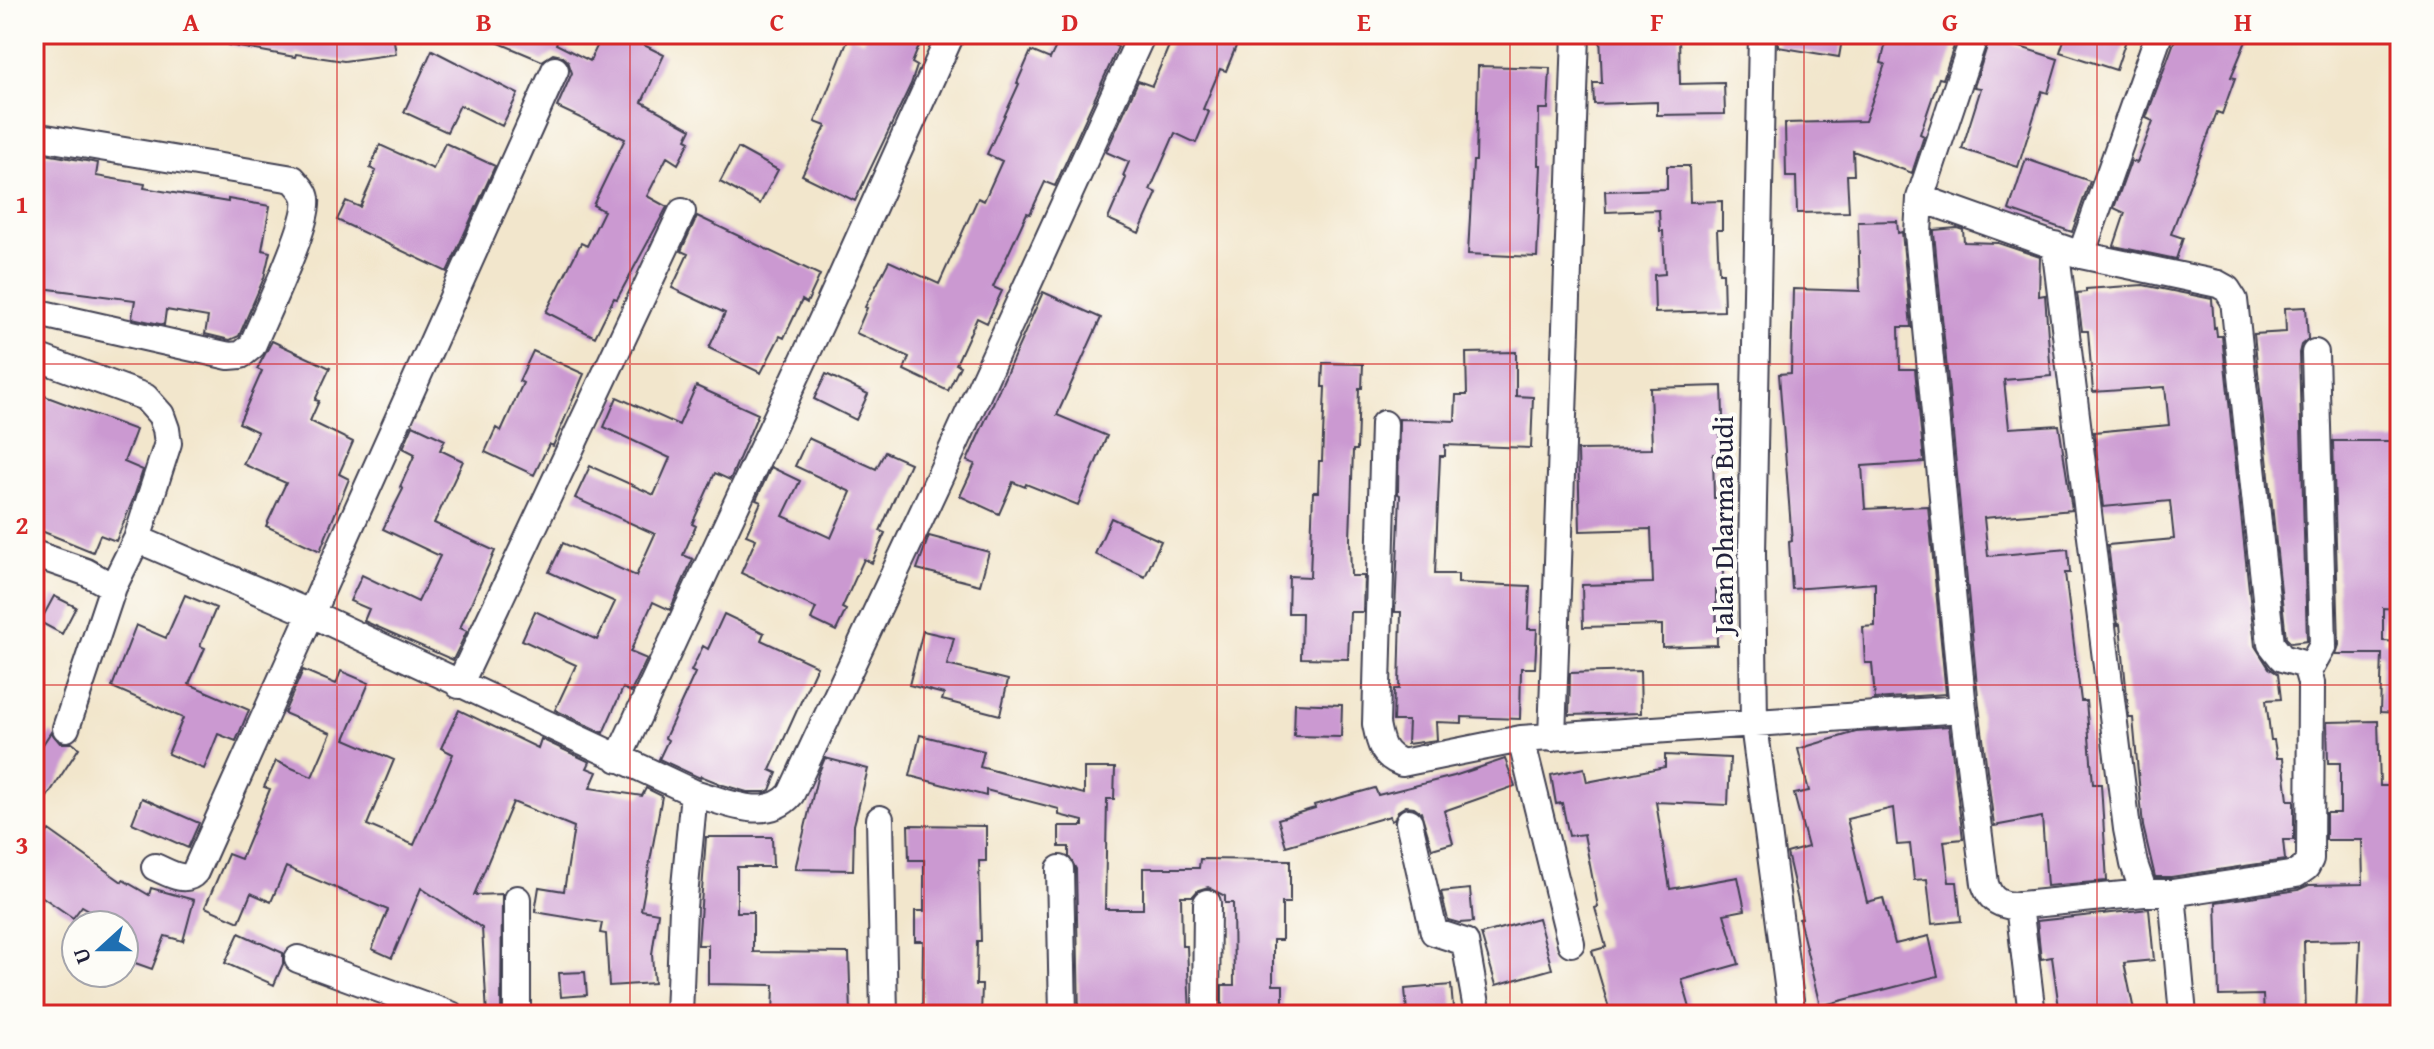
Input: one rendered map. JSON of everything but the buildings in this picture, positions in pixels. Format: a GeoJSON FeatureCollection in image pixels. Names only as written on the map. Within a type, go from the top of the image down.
{"type":"FeatureCollection","features":[{"type":"Feature","properties":{"kind":"street"},"geometry":{"type":"LineString","coordinates":[[618,759],[951,34]]}},
{"type":"Feature","properties":{"kind":"street"},"geometry":{"type":"LineString","coordinates":[[137,539],[312,614],[694,793],[760,810],[785,802],[947,461],[1142,34]]}},
{"type":"Feature","properties":{"kind":"street"},"geometry":{"type":"LineString","coordinates":[[1552,738],[1576,34]]}},
{"type":"Feature","properties":{"kind":"street","name":"Jalan Dharma Budi"},"geometry":{"type":"LineString","coordinates":[[1762,34],[1752,553],[1754,725],[1792,1015]]}},
{"type":"Feature","properties":{"kind":"street"},"geometry":{"type":"LineString","coordinates":[[1975,34],[1920,198],[1918,233],[1963,709],[1985,884],[1990,896],[1999,904],[2172,893],[2284,877],[2306,867],[2310,859],[2309,670],[2323,645],[2315,353]]}},
{"type":"Feature","properties":{"kind":"street"},"geometry":{"type":"LineString","coordinates":[[2081,255],[2159,34]]}},
{"type":"Feature","properties":{"kind":"street"},"geometry":{"type":"LineString","coordinates":[[155,867],[184,878],[195,872],[555,70]]}},
{"type":"Feature","properties":{"kind":"street"},"geometry":{"type":"LineString","coordinates":[[34,136],[293,179],[302,188],[307,200],[305,216],[289,260],[252,346],[241,355],[229,356],[34,312]]}},
{"type":"Feature","properties":{"kind":"street"},"geometry":{"type":"LineString","coordinates":[[1920,198],[2081,255],[2218,284],[2231,294],[2271,644],[2278,656],[2302,662],[2309,670]]}},
{"type":"Feature","properties":{"kind":"street"},"geometry":{"type":"LineString","coordinates":[[459,685],[682,212]]}},
{"type":"Feature","properties":{"kind":"street"},"geometry":{"type":"LineString","coordinates":[[2055,245],[2127,829],[2144,893]]}},
{"type":"Feature","properties":{"kind":"street"},"geometry":{"type":"LineString","coordinates":[[34,356],[145,397],[161,415],[168,443],[137,539],[113,587],[66,728]]}},
{"type":"Feature","properties":{"kind":"street"},"geometry":{"type":"LineString","coordinates":[[1384,424],[1376,724],[1381,747],[1389,758],[1402,763],[1521,739],[1963,709]]}},
{"type":"Feature","properties":{"kind":"street"},"geometry":{"type":"LineString","coordinates":[[34,554],[86,572],[113,587]]}},
{"type":"Feature","properties":{"kind":"street"},"geometry":{"type":"LineString","coordinates":[[1521,739],[1571,943]]}},
{"type":"Feature","properties":{"kind":"street"},"geometry":{"type":"LineString","coordinates":[[679,1015],[683,907],[694,793]]}},
{"type":"Feature","properties":{"kind":"street"},"geometry":{"type":"LineString","coordinates":[[880,819],[884,1015]]}},
{"type":"Feature","properties":{"kind":"street"},"geometry":{"type":"LineString","coordinates":[[1409,822],[1434,932],[1465,942],[1478,1015]]}},
{"type":"Feature","properties":{"kind":"street"},"geometry":{"type":"LineString","coordinates":[[1060,869],[1063,1015]]}},
{"type":"Feature","properties":{"kind":"street"},"geometry":{"type":"LineString","coordinates":[[2172,893],[2183,1015]]}},
{"type":"Feature","properties":{"kind":"street"},"geometry":{"type":"LineString","coordinates":[[517,899],[517,1015]]}},
{"type":"Feature","properties":{"kind":"street"},"geometry":{"type":"LineString","coordinates":[[1206,1015],[1207,903]]}},
{"type":"Feature","properties":{"kind":"street"},"geometry":{"type":"LineString","coordinates":[[2019,905],[2032,1015]]}},
{"type":"Feature","properties":{"kind":"street"},"geometry":{"type":"LineString","coordinates":[[298,959],[451,1015]]}}]}
